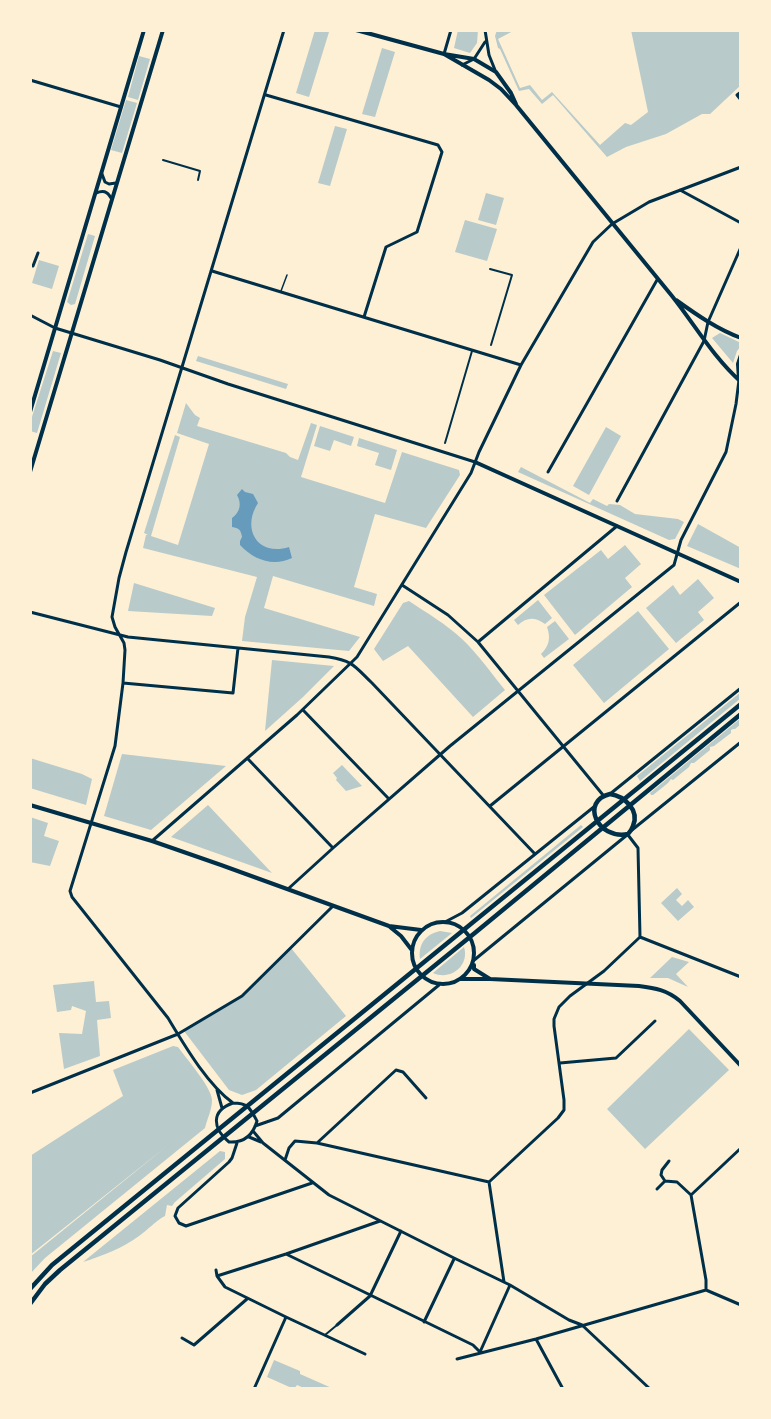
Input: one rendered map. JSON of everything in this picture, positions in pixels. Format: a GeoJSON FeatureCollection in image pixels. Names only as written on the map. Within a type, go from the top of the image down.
{"type":"FeatureCollection","features":[{"type":"Feature","properties":{"kind":"main road"},"geometry":{"type":"LineString","coordinates":[[30,1289],[52,1265],[741,704]]}},
{"type":"Feature","properties":{"kind":"main road"},"geometry":{"type":"LineString","coordinates":[[30,1304],[45,1284],[60,1270],[741,714]]}},
{"type":"Feature","properties":{"kind":"main road"},"geometry":{"type":"LineString","coordinates":[[610,794],[624,798],[630,805],[635,818],[634,825],[628,834],[619,836],[606,832],[594,815],[595,806],[603,795],[610,794]]}},
{"type":"Feature","properties":{"kind":"street"},"geometry":{"type":"LineString","coordinates":[[30,412],[144,30]]}},
{"type":"Feature","properties":{"kind":"street"},"geometry":{"type":"LineString","coordinates":[[30,472],[163,30]]}},
{"type":"Feature","properties":{"kind":"street"},"geometry":{"type":"LineString","coordinates":[[233,1103],[216,1089],[168,1018],[72,897],[70,891],[115,746],[125,650],[112,617],[119,578],[284,30]]}},
{"type":"Feature","properties":{"kind":"street"},"geometry":{"type":"LineString","coordinates":[[356,30],[444,54],[474,59],[496,72]]}},
{"type":"Feature","properties":{"kind":"street"},"geometry":{"type":"LineString","coordinates":[[444,54],[451,30]]}},
{"type":"Feature","properties":{"kind":"street"},"geometry":{"type":"LineString","coordinates":[[485,30],[489,55],[496,72],[511,93],[516,105]]}},
{"type":"Feature","properties":{"kind":"street"},"geometry":{"type":"LineString","coordinates":[[462,65],[474,59],[486,41]]}},
{"type":"Feature","properties":{"kind":"street"},"geometry":{"type":"LineString","coordinates":[[444,54],[501,89],[516,105],[673,298],[704,341],[740,381]]}},
{"type":"Feature","properties":{"kind":"street"},"geometry":{"type":"LineString","coordinates":[[30,80],[121,107]]}},
{"type":"Feature","properties":{"kind":"street"},"geometry":{"type":"LineString","coordinates":[[741,92],[737,95],[741,100]]}},
{"type":"Feature","properties":{"kind":"street"},"geometry":{"type":"LineString","coordinates":[[265,95],[438,146],[442,152],[417,232],[386,246],[364,317]]}},
{"type":"Feature","properties":{"kind":"street"},"geometry":{"type":"LineString","coordinates":[[164,160],[200,171],[198,180]]}},
{"type":"Feature","properties":{"kind":"street"},"geometry":{"type":"LineString","coordinates":[[152,842],[303,710],[357,657],[471,473],[521,365],[586,251],[600,234],[612,224],[649,202],[741,167]]}},
{"type":"Feature","properties":{"kind":"street"},"geometry":{"type":"LineString","coordinates":[[101,172],[105,182],[117,183]]}},
{"type":"Feature","properties":{"kind":"street"},"geometry":{"type":"LineString","coordinates":[[680,190],[741,223]]}},
{"type":"Feature","properties":{"kind":"street"},"geometry":{"type":"LineString","coordinates":[[95,193],[109,193],[111,198]]}},
{"type":"Feature","properties":{"kind":"street"},"geometry":{"type":"LineString","coordinates":[[617,501],[704,341],[708,322],[741,246]]}},
{"type":"Feature","properties":{"kind":"street"},"geometry":{"type":"LineString","coordinates":[[30,265],[33,266],[38,253]]}},
{"type":"Feature","properties":{"kind":"street"},"geometry":{"type":"LineString","coordinates":[[490,269],[512,275],[491,345]]}},
{"type":"Feature","properties":{"kind":"street"},"geometry":{"type":"LineString","coordinates":[[212,271],[521,365]]}},
{"type":"Feature","properties":{"kind":"street"},"geometry":{"type":"LineString","coordinates":[[548,472],[657,280]]}},
{"type":"Feature","properties":{"kind":"street"},"geometry":{"type":"LineString","coordinates":[[673,298],[708,322],[741,338]]}},
{"type":"Feature","properties":{"kind":"street"},"geometry":{"type":"LineString","coordinates":[[30,315],[55,328],[475,462],[741,582]]}},
{"type":"Feature","properties":{"kind":"street"},"geometry":{"type":"LineString","coordinates":[[445,443],[473,350]]}},
{"type":"Feature","properties":{"kind":"street"},"geometry":{"type":"LineString","coordinates":[[288,889],[441,755],[674,565],[681,540],[726,452],[740,381],[738,364],[741,355]]}},
{"type":"Feature","properties":{"kind":"street"},"geometry":{"type":"LineString","coordinates":[[736,404],[741,399]]}},
{"type":"Feature","properties":{"kind":"street"},"geometry":{"type":"LineString","coordinates":[[478,642],[618,526]]}},
{"type":"Feature","properties":{"kind":"street"},"geometry":{"type":"LineString","coordinates":[[402,585],[448,615],[478,642],[603,795]]}},
{"type":"Feature","properties":{"kind":"street"},"geometry":{"type":"LineString","coordinates":[[490,807],[741,602]]}},
{"type":"Feature","properties":{"kind":"street"},"geometry":{"type":"LineString","coordinates":[[30,612],[120,636],[344,659],[351,663],[407,719],[535,854]]}},
{"type":"Feature","properties":{"kind":"street"},"geometry":{"type":"LineString","coordinates":[[123,683],[233,693],[238,648]]}},
{"type":"Feature","properties":{"kind":"street"},"geometry":{"type":"LineString","coordinates":[[610,794],[741,687]]}},
{"type":"Feature","properties":{"kind":"street"},"geometry":{"type":"LineString","coordinates":[[303,710],[389,800]]}},
{"type":"Feature","properties":{"kind":"street"},"geometry":{"type":"LineString","coordinates":[[389,926],[401,936],[411,950],[413,963],[421,976],[439,985],[455,983],[471,969],[473,961],[741,742]]}},
{"type":"Feature","properties":{"kind":"street"},"geometry":{"type":"LineString","coordinates":[[248,759],[333,848]]}},
{"type":"Feature","properties":{"kind":"street"},"geometry":{"type":"LineString","coordinates":[[30,805],[152,842],[389,926],[421,930]]}},
{"type":"Feature","properties":{"kind":"street"},"geometry":{"type":"LineString","coordinates":[[411,950],[421,930],[435,923],[454,919],[595,806]]}},
{"type":"Feature","properties":{"kind":"street"},"geometry":{"type":"LineString","coordinates":[[489,1182],[564,1110],[554,1026],[559,1006],[604,971],[640,937],[638,848],[628,834]]}},
{"type":"Feature","properties":{"kind":"street"},"geometry":{"type":"LineString","coordinates":[[30,1093],[178,1034],[242,996],[333,906]]}},
{"type":"Feature","properties":{"kind":"street"},"geometry":{"type":"LineString","coordinates":[[445,922],[463,929],[470,937],[473,946],[474,969],[490,979]]}},
{"type":"Feature","properties":{"kind":"street"},"geometry":{"type":"LineString","coordinates":[[640,937],[741,976]]}},
{"type":"Feature","properties":{"kind":"street"},"geometry":{"type":"LineString","coordinates":[[461,979],[639,986],[661,989],[671,993],[680,1001],[741,1066]]}},
{"type":"Feature","properties":{"kind":"street"},"geometry":{"type":"LineString","coordinates":[[255,1126],[278,1118],[439,985]]}},
{"type":"Feature","properties":{"kind":"street"},"geometry":{"type":"LineString","coordinates":[[560,1063],[616,1058],[655,1021]]}},
{"type":"Feature","properties":{"kind":"street"},"geometry":{"type":"LineString","coordinates":[[317,1143],[396,1070],[403,1072],[426,1098]]}},
{"type":"Feature","properties":{"kind":"street"},"geometry":{"type":"LineString","coordinates":[[216,1089],[222,1108],[217,1121],[218,1130],[229,1143],[244,1141],[255,1126],[253,1113],[248,1106],[242,1103],[233,1103],[222,1108]]}},
{"type":"Feature","properties":{"kind":"street"},"geometry":{"type":"LineString","coordinates":[[253,1131],[263,1143],[329,1195],[510,1285],[582,1326],[648,1388]]}},
{"type":"Feature","properties":{"kind":"street"},"geometry":{"type":"LineString","coordinates":[[249,1137],[263,1143]]}},
{"type":"Feature","properties":{"kind":"street"},"geometry":{"type":"LineString","coordinates":[[285,1161],[288,1148],[295,1141],[317,1143],[489,1182]]}},
{"type":"Feature","properties":{"kind":"street"},"geometry":{"type":"LineString","coordinates":[[237,1143],[229,1162],[177,1210],[175,1216],[179,1224],[186,1226],[312,1183]]}},
{"type":"Feature","properties":{"kind":"street"},"geometry":{"type":"LineString","coordinates":[[690,1195],[741,1148]]}},
{"type":"Feature","properties":{"kind":"street"},"geometry":{"type":"LineString","coordinates":[[669,1161],[664,1164],[661,1176],[665,1181],[677,1182],[690,1195],[708,1291]]}},
{"type":"Feature","properties":{"kind":"street"},"geometry":{"type":"LineString","coordinates":[[657,1189],[665,1181]]}},
{"type":"Feature","properties":{"kind":"street"},"geometry":{"type":"LineString","coordinates":[[489,1182],[504,1282]]}},
{"type":"Feature","properties":{"kind":"street"},"geometry":{"type":"LineString","coordinates":[[217,1276],[380,1221]]}},
{"type":"Feature","properties":{"kind":"street"},"geometry":{"type":"LineString","coordinates":[[324,1336],[370,1296],[401,1231]]}},
{"type":"Feature","properties":{"kind":"street"},"geometry":{"type":"LineString","coordinates":[[286,1254],[476,1347],[480,1352]]}},
{"type":"Feature","properties":{"kind":"street"},"geometry":{"type":"LineString","coordinates":[[424,1322],[454,1258]]}},
{"type":"Feature","properties":{"kind":"street"},"geometry":{"type":"LineString","coordinates":[[216,1270],[217,1276],[225,1287],[365,1354]]}},
{"type":"Feature","properties":{"kind":"street"},"geometry":{"type":"LineString","coordinates":[[480,1352],[510,1285]]}},
{"type":"Feature","properties":{"kind":"street"},"geometry":{"type":"LineString","coordinates":[[457,1359],[708,1291],[741,1305]]}},
{"type":"Feature","properties":{"kind":"street"},"geometry":{"type":"LineString","coordinates":[[182,1338],[194,1345],[247,1299]]}},
{"type":"Feature","properties":{"kind":"street"},"geometry":{"type":"LineString","coordinates":[[254,1389],[286,1317]]}},
{"type":"Feature","properties":{"kind":"street"},"geometry":{"type":"LineString","coordinates":[[536,1338],[562,1389]]}},
{"type":"Feature","properties":{"kind":"lane"},"geometry":{"type":"LineString","coordinates":[[281,292],[286,275]]}},
{"type":"Feature","properties":{"kind":"shaded area"},"geometry":{"type":"Polygon","coordinates":[[[315,30],[329,32],[309,97],[296,93],[315,30]]]}},
{"type":"Feature","properties":{"kind":"shaded area"},"geometry":{"type":"Polygon","coordinates":[[[458,30],[478,30],[477,43],[470,53],[454,48],[458,30]]]}},
{"type":"Feature","properties":{"kind":"shaded area"},"geometry":{"type":"Polygon","coordinates":[[[497,30],[515,30],[498,39],[520,88],[530,85],[542,100],[552,92],[600,145],[625,123],[631,125],[648,112],[631,30],[741,30],[741,85],[710,114],[702,114],[666,134],[626,147],[607,157],[553,95],[542,104],[529,89],[519,91],[498,48],[495,36],[497,30]]]}},
{"type":"Feature","properties":{"kind":"shaded area"},"geometry":{"type":"Polygon","coordinates":[[[382,48],[395,52],[375,117],[362,114],[382,48]]]}},
{"type":"Feature","properties":{"kind":"shaded area"},"geometry":{"type":"Polygon","coordinates":[[[139,56],[150,59],[138,100],[128,97],[139,56]]]}},
{"type":"Feature","properties":{"kind":"shaded area"},"geometry":{"type":"Polygon","coordinates":[[[126,100],[137,103],[122,153],[111,150],[126,100]]]}},
{"type":"Feature","properties":{"kind":"shaded area"},"geometry":{"type":"Polygon","coordinates":[[[335,126],[347,129],[330,186],[318,183],[335,126]]]}},
{"type":"Feature","properties":{"kind":"shaded area"},"geometry":{"type":"Polygon","coordinates":[[[486,193],[504,198],[496,225],[478,220],[486,193]]]}},
{"type":"Feature","properties":{"kind":"shaded area"},"geometry":{"type":"Polygon","coordinates":[[[465,220],[497,229],[487,261],[455,252],[465,220]]]}},
{"type":"Feature","properties":{"kind":"shaded area"},"geometry":{"type":"Polygon","coordinates":[[[88,234],[95,236],[75,304],[71,305],[67,302],[88,234]]]}},
{"type":"Feature","properties":{"kind":"shaded area"},"geometry":{"type":"Polygon","coordinates":[[[39,260],[59,266],[52,289],[32,283],[39,260]]]}},
{"type":"Feature","properties":{"kind":"shaded area"},"geometry":{"type":"Polygon","coordinates":[[[720,333],[741,343],[733,363],[712,338],[720,333]]]}},
{"type":"Feature","properties":{"kind":"shaded area"},"geometry":{"type":"Polygon","coordinates":[[[53,351],[61,353],[37,433],[30,431],[30,423],[53,351]]]}},
{"type":"Feature","properties":{"kind":"shaded area"},"geometry":{"type":"Polygon","coordinates":[[[198,356],[288,384],[286,389],[196,361],[198,356]]]}},
{"type":"Feature","properties":{"kind":"shaded area"},"geometry":{"type":"Polygon","coordinates":[[[186,403],[200,418],[197,426],[286,453],[298,460],[311,423],[317,425],[301,477],[385,503],[402,452],[459,470],[460,475],[426,528],[375,514],[354,587],[377,594],[374,606],[273,576],[264,608],[360,637],[349,651],[242,641],[245,617],[257,577],[143,548],[146,535],[148,535],[144,533],[175,435],[180,437],[151,536],[178,545],[209,444],[177,433],[186,403]]]}},
{"type":"Feature","properties":{"kind":"shaded area"},"geometry":{"type":"Polygon","coordinates":[[[320,426],[354,437],[351,446],[334,440],[330,451],[314,446],[320,426]]]}},
{"type":"Feature","properties":{"kind":"shaded area"},"geometry":{"type":"Polygon","coordinates":[[[606,427],[621,436],[589,495],[573,486],[606,427]]]}},
{"type":"Feature","properties":{"kind":"shaded area"},"geometry":{"type":"Polygon","coordinates":[[[359,438],[397,450],[391,470],[375,465],[379,453],[357,446],[359,438]]]}},
{"type":"Feature","properties":{"kind":"shaded area"},"geometry":{"type":"Polygon","coordinates":[[[521,467],[590,503],[593,499],[607,506],[609,504],[620,505],[635,514],[678,519],[684,522],[675,539],[669,540],[518,472],[521,467]]]}},
{"type":"Feature","properties":{"kind":"shaded area"},"geometry":{"type":"Polygon","coordinates":[[[698,524],[741,548],[741,569],[687,546],[698,524]]]}},
{"type":"Feature","properties":{"kind":"shaded area"},"geometry":{"type":"Polygon","coordinates":[[[625,545],[641,564],[625,578],[632,587],[575,635],[544,595],[601,550],[608,559],[625,545]]]}},
{"type":"Feature","properties":{"kind":"shaded area"},"geometry":{"type":"Polygon","coordinates":[[[698,579],[714,598],[698,612],[704,620],[676,643],[646,608],[673,585],[680,595],[698,579]]]}},
{"type":"Feature","properties":{"kind":"shaded area"},"geometry":{"type":"Polygon","coordinates":[[[134,583],[215,608],[212,616],[128,611],[134,583]]]}},
{"type":"Feature","properties":{"kind":"shaded area"},"geometry":{"type":"Polygon","coordinates":[[[538,600],[552,618],[545,624],[531,619],[518,625],[514,620],[538,600]]]}},
{"type":"Feature","properties":{"kind":"shaded area"},"geometry":{"type":"Polygon","coordinates":[[[409,601],[462,639],[505,690],[473,717],[408,646],[383,661],[374,649],[403,603],[409,601]]]}},
{"type":"Feature","properties":{"kind":"shaded area"},"geometry":{"type":"Polygon","coordinates":[[[638,611],[669,649],[604,703],[573,665],[638,611]]]}},
{"type":"Feature","properties":{"kind":"shaded area"},"geometry":{"type":"Polygon","coordinates":[[[555,621],[569,639],[544,658],[541,654],[548,642],[547,627],[555,621]]]}},
{"type":"Feature","properties":{"kind":"shaded area"},"geometry":{"type":"Polygon","coordinates":[[[272,660],[334,666],[265,731],[272,660]]]}},
{"type":"Feature","properties":{"kind":"shaded area"},"geometry":{"type":"Polygon","coordinates":[[[741,692],[741,698],[640,781],[637,776],[741,692]]]}},
{"type":"Feature","properties":{"kind":"shaded area"},"geometry":{"type":"Polygon","coordinates":[[[741,718],[741,724],[731,730],[731,733],[651,795],[650,793],[741,718]]]}},
{"type":"Feature","properties":{"kind":"shaded area"},"geometry":{"type":"Polygon","coordinates":[[[122,754],[226,766],[151,830],[104,816],[122,754]]]}},
{"type":"Feature","properties":{"kind":"shaded area"},"geometry":{"type":"Polygon","coordinates":[[[30,758],[92,779],[86,805],[30,788],[30,758]]]}},
{"type":"Feature","properties":{"kind":"shaded area"},"geometry":{"type":"Polygon","coordinates":[[[342,765],[362,786],[346,791],[333,773],[342,765]]]}},
{"type":"Feature","properties":{"kind":"shaded area"},"geometry":{"type":"Polygon","coordinates":[[[208,805],[272,873],[171,837],[208,805]]]}},
{"type":"Feature","properties":{"kind":"shaded area"},"geometry":{"type":"Polygon","coordinates":[[[30,817],[48,823],[44,836],[59,841],[50,866],[30,862],[30,817]]]}},
{"type":"Feature","properties":{"kind":"shaded area"},"geometry":{"type":"Polygon","coordinates":[[[581,825],[583,827],[471,918],[470,916],[581,825]]]}},
{"type":"Feature","properties":{"kind":"shaded area"},"geometry":{"type":"Polygon","coordinates":[[[677,888],[682,894],[676,900],[682,906],[688,900],[694,907],[678,921],[661,903],[677,888]]]}},
{"type":"Feature","properties":{"kind":"shaded area"},"geometry":{"type":"Polygon","coordinates":[[[440,931],[452,933],[420,959],[420,949],[424,941],[427,937],[440,931]]]}},
{"type":"Feature","properties":{"kind":"shaded area"},"geometry":{"type":"Polygon","coordinates":[[[464,947],[464,960],[457,970],[446,975],[433,973],[464,947]]]}},
{"type":"Feature","properties":{"kind":"shaded area"},"geometry":{"type":"Polygon","coordinates":[[[291,948],[346,1016],[256,1090],[242,1095],[229,1090],[184,1031],[242,996],[291,948]]]}},
{"type":"Feature","properties":{"kind":"shaded area"},"geometry":{"type":"Polygon","coordinates":[[[672,957],[689,962],[676,974],[688,987],[668,978],[650,978],[672,957]]]}},
{"type":"Feature","properties":{"kind":"shaded area"},"geometry":{"type":"Polygon","coordinates":[[[94,981],[96,1002],[109,1001],[111,1018],[97,1020],[100,1056],[64,1069],[59,1033],[82,1034],[86,1011],[72,1006],[71,1010],[57,1012],[53,985],[94,981]]]}},
{"type":"Feature","properties":{"kind":"shaded area"},"geometry":{"type":"Polygon","coordinates":[[[689,1029],[729,1070],[645,1149],[607,1109],[689,1029]]]}},
{"type":"Feature","properties":{"kind":"shaded area"},"geometry":{"type":"Polygon","coordinates":[[[173,1046],[178,1047],[211,1095],[211,1107],[205,1128],[45,1258],[30,1274],[30,1257],[167,1146],[30,1255],[30,1156],[123,1096],[113,1070],[173,1046]]]}},
{"type":"Feature","properties":{"kind":"shaded area"},"geometry":{"type":"Polygon","coordinates":[[[220,1151],[225,1152],[225,1159],[172,1206],[167,1205],[165,1216],[126,1244],[83,1262],[220,1151]]]}},
{"type":"Feature","properties":{"kind":"shaded area"},"geometry":{"type":"Polygon","coordinates":[[[274,1360],[334,1389],[306,1389],[297,1385],[294,1389],[267,1377],[274,1360]]]}},
{"type":"Feature","properties":{"kind":"water"},"geometry":{"type":"Polygon","coordinates":[[[242,489],[253,494],[258,503],[251,522],[256,538],[269,548],[289,547],[292,558],[271,562],[251,555],[240,545],[241,533],[232,527],[232,518],[240,505],[237,495],[242,489]]]}}]}
